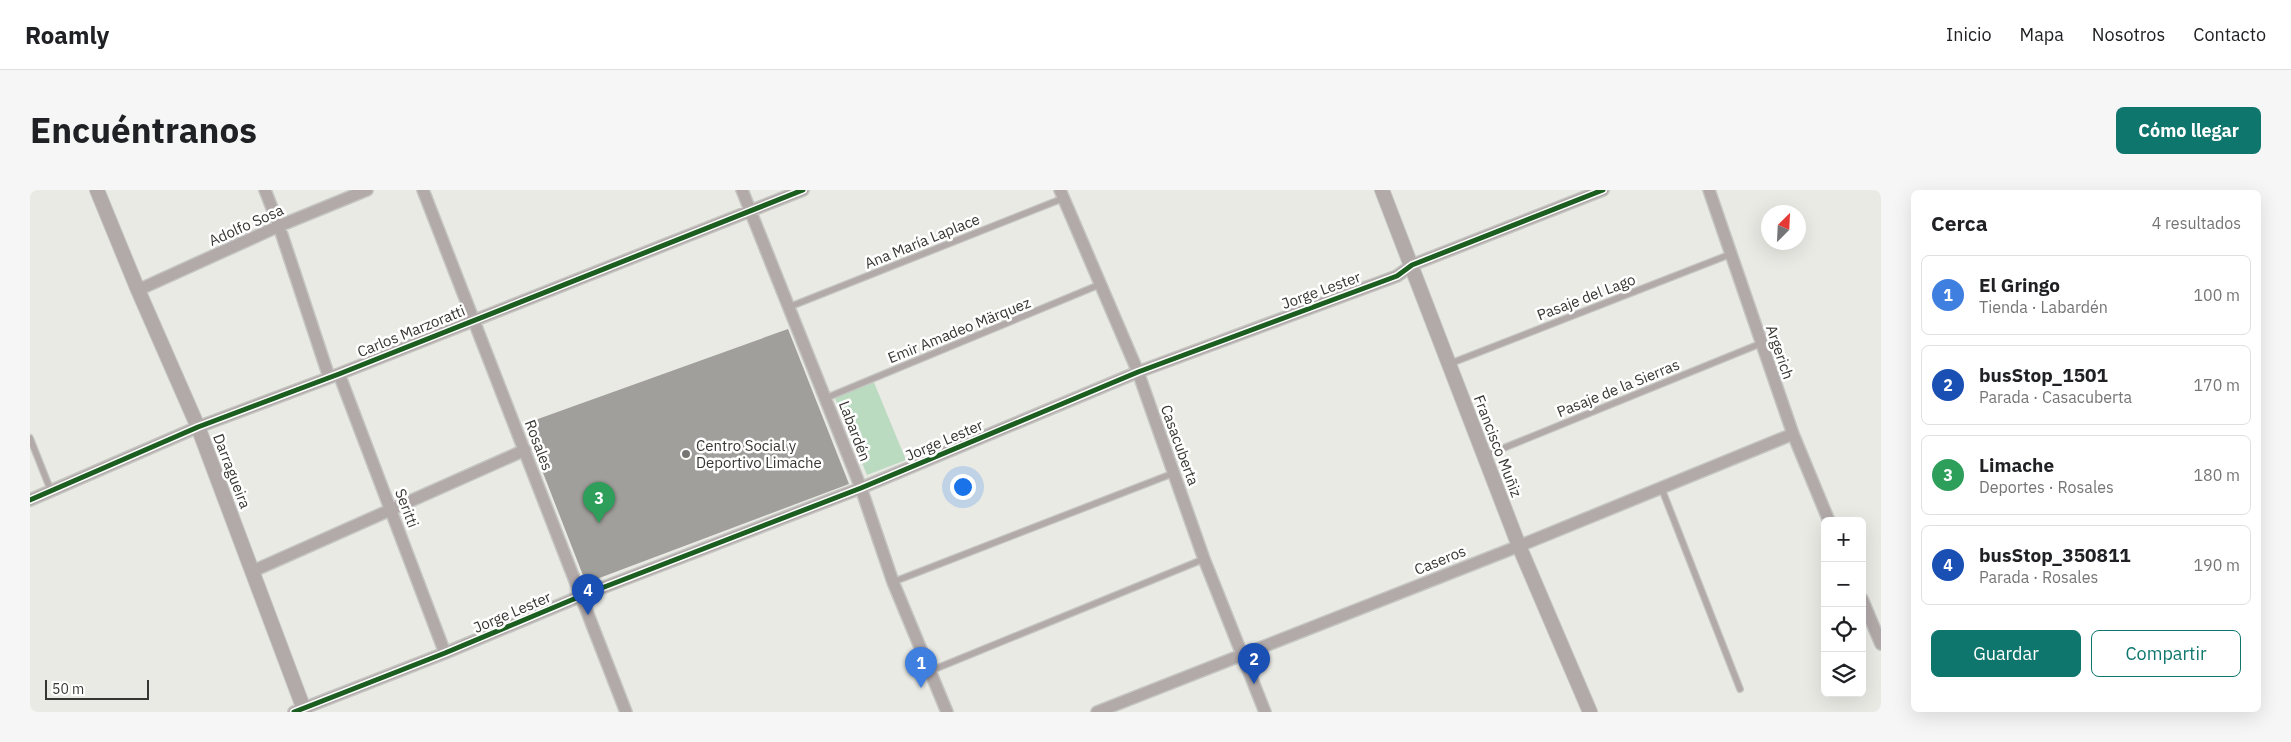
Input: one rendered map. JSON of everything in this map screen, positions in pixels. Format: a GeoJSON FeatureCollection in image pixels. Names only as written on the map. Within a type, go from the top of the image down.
{"type":"FeatureCollection","features":[{"type":"Feature","properties":{"kind":"street","name":"Darragueira"},"geometry":{"type":"LineString","coordinates":[[97,190],[198,427],[253,571],[301,711]]}},
{"type":"Feature","properties":{"kind":"street","name":"Seritti"},"geometry":{"type":"LineString","coordinates":[[265,190],[334,376],[391,510],[446,653]]}},
{"type":"Feature","properties":{"kind":"street","name":"Adolfo Sosa"},"geometry":{"type":"LineString","coordinates":[[138,290],[279,226],[367,190]]}},
{"type":"Feature","properties":{"kind":"street","name":"Rosales"},"geometry":{"type":"LineString","coordinates":[[423,190],[626,712]]}},
{"type":"Feature","properties":{"kind":"street","name":"Labardén"},"geometry":{"type":"LineString","coordinates":[[742,190],[861,488],[893,582],[947,712]]}},
{"type":"Feature","properties":{"kind":"street","name":"Carlos Marzoratti"},"geometry":{"type":"LineString","coordinates":[[30,500],[198,427],[334,376],[803,190]]}},
{"type":"Feature","properties":{"kind":"street","name":"Francisco Muñiz"},"geometry":{"type":"LineString","coordinates":[[1382,190],[1518,546],[1590,712]]}},
{"type":"Feature","properties":{"kind":"street","name":"Jorge Lester"},"geometry":{"type":"LineString","coordinates":[[301,711],[581,596],[861,488],[1138,372],[1397,276],[1412,265],[1603,190]]}},
{"type":"Feature","properties":{"kind":"street","name":"Argerich"},"geometry":{"type":"LineString","coordinates":[[1709,190],[1793,434],[1827,517]]}},
{"type":"Feature","properties":{"kind":"street","name":"Casacuberta"},"geometry":{"type":"LineString","coordinates":[[1062,194],[1138,372],[1204,560],[1265,712]]}},
{"type":"Feature","properties":{"kind":"street","name":"Caseros"},"geometry":{"type":"LineString","coordinates":[[1097,712],[1518,546],[1793,434]]}},
{"type":"Feature","properties":{"kind":"street"},"geometry":{"type":"LineString","coordinates":[[253,571],[525,450]]}},
{"type":"Feature","properties":{"kind":"street"},"geometry":{"type":"LineString","coordinates":[[1865,607],[1881,644]]}},
{"type":"Feature","properties":{"kind":"lane","name":"Ana María Laplace"},"geometry":{"type":"LineString","coordinates":[[789,307],[1062,194]]}},
{"type":"Feature","properties":{"kind":"lane","name":"Pasaje del Lago"},"geometry":{"type":"LineString","coordinates":[[1450,364],[1731,254]]}},
{"type":"Feature","properties":{"kind":"lane","name":"Emir Amadeo Märquez"},"geometry":{"type":"LineString","coordinates":[[826,398],[1101,284]]}},
{"type":"Feature","properties":{"kind":"lane","name":"Pasaje de la Sierras"},"geometry":{"type":"LineString","coordinates":[[1484,456],[1762,343]]}},
{"type":"Feature","properties":{"kind":"lane"},"geometry":{"type":"LineString","coordinates":[[30,438],[51,491]]}},
{"type":"Feature","properties":{"kind":"lane"},"geometry":{"type":"LineString","coordinates":[[893,582],[1174,473]]}},
{"type":"Feature","properties":{"kind":"lane"},"geometry":{"type":"LineString","coordinates":[[1661,488],[1740,689]]}},
{"type":"Feature","properties":{"kind":"lane"},"geometry":{"type":"LineString","coordinates":[[930,670],[1204,560]]}},
{"type":"Feature","properties":{"kind":"green space"},"geometry":{"type":"Polygon","coordinates":[[[873,380],[906,460],[867,475],[834,396],[873,380]]]}},
{"type":"Feature","properties":{"kind":"building","name":"Centro Social y Deportivo Limache"},"geometry":{"type":"Polygon","coordinates":[[[788,329],[849,484],[586,583],[524,424],[788,329]]]}},
{"type":"Feature","properties":{"kind":"cycle path"},"geometry":{"type":"LineString","coordinates":[[30,500],[198,427],[339,374],[803,190]]}},
{"type":"Feature","properties":{"kind":"cycle path"},"geometry":{"type":"LineString","coordinates":[[294,712],[445,653],[581,596],[861,488],[1138,372],[1397,276],[1412,265],[1603,190]]}},
{"type":"Feature","properties":{"kind":"place","name":"Centro Social y Deportivo Limache"},"geometry":{"type":"Point","coordinates":[686,454]}},
{"type":"Feature","properties":{"kind":"place","name":"Limache"},"geometry":{"type":"Point","coordinates":[599,523]}},
{"type":"Feature","properties":{"kind":"place","name":"busStop_350811"},"geometry":{"type":"Point","coordinates":[588,615]}},
{"type":"Feature","properties":{"kind":"place","name":"busStop_1501"},"geometry":{"type":"Point","coordinates":[1254,684]}},
{"type":"Feature","properties":{"kind":"place","name":"El Gringo"},"geometry":{"type":"Point","coordinates":[921,688]}}]}
